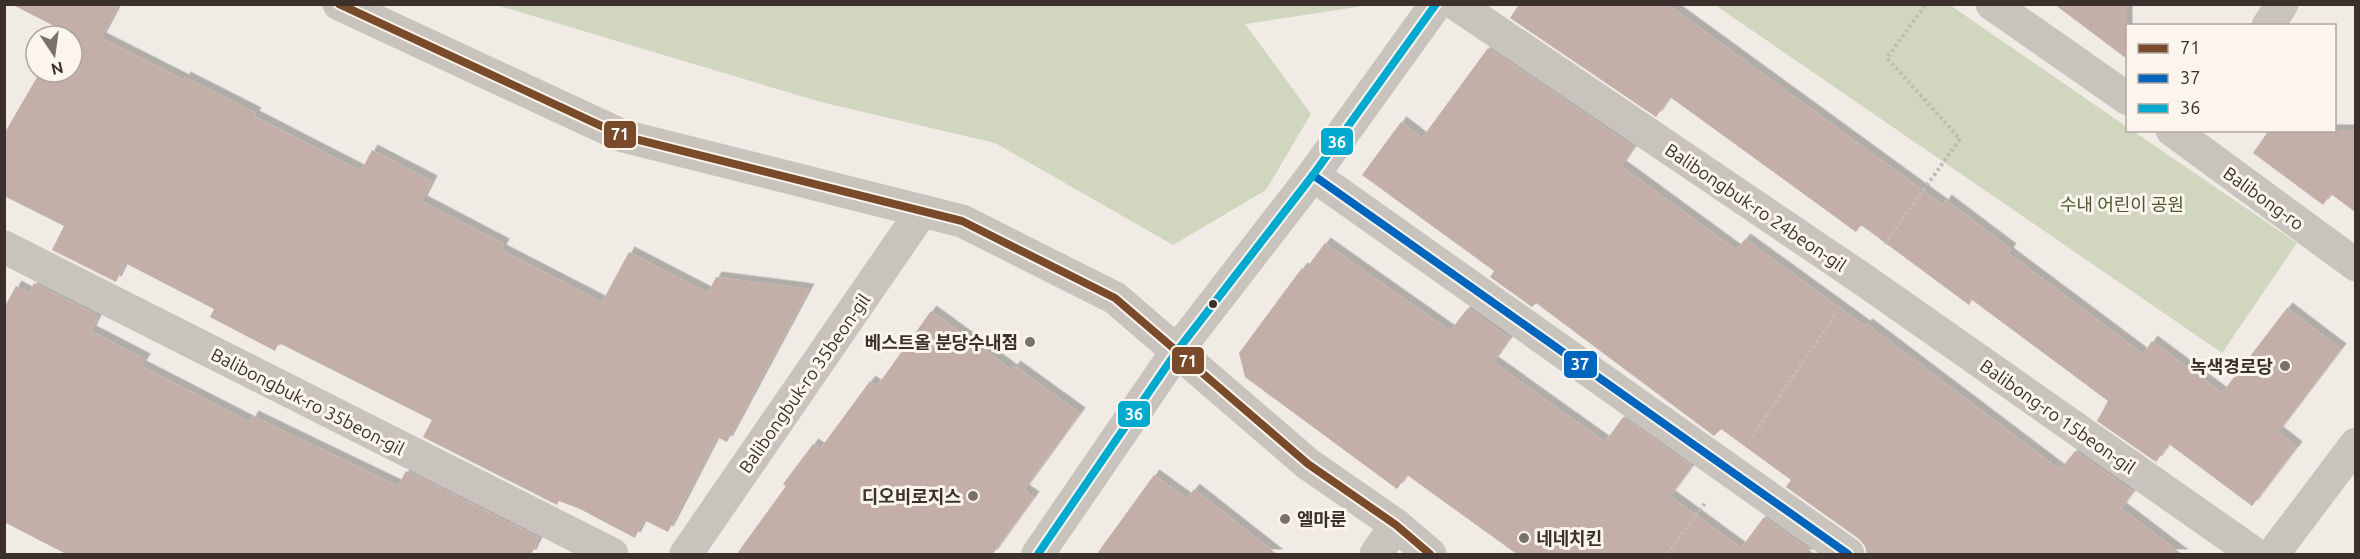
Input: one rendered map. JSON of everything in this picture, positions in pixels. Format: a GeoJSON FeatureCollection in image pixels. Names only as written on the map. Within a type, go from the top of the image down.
{"type":"FeatureCollection","features":[{"type":"Feature","properties":{"kind":"street"},"geometry":{"type":"LineString","coordinates":[[339,4],[623,136],[962,221],[1115,298],[1308,464],[1396,525],[1430,555]]}},
{"type":"Feature","properties":{"kind":"street"},"geometry":{"type":"LineString","coordinates":[[1038,555],[1177,351],[1313,176],[1436,4]]}},
{"type":"Feature","properties":{"kind":"street","name":"Balibongbuk-ro 24beon-gil"},"geometry":{"type":"LineString","coordinates":[[1456,4],[1861,278]]}},
{"type":"Feature","properties":{"kind":"street"},"geometry":{"type":"LineString","coordinates":[[1992,4],[2126,98]]}},
{"type":"Feature","properties":{"kind":"street"},"geometry":{"type":"LineString","coordinates":[[2269,24],[2283,4]]}},
{"type":"Feature","properties":{"kind":"street","name":"Balibong-ro"},"geometry":{"type":"LineString","coordinates":[[2187,135],[2355,265]]}},
{"type":"Feature","properties":{"kind":"street"},"geometry":{"type":"LineString","coordinates":[[1313,176],[1848,555]]}},
{"type":"Feature","properties":{"kind":"street","name":"Balibongbuk-ro 35beon-gil"},"geometry":{"type":"LineString","coordinates":[[686,555],[922,210]]}},
{"type":"Feature","properties":{"kind":"street","name":"Balibongbuk-ro 35beon-gil"},"geometry":{"type":"LineString","coordinates":[[4,248],[612,555]]}},
{"type":"Feature","properties":{"kind":"street","name":"Balibong-ro 15beon-gil"},"geometry":{"type":"LineString","coordinates":[[1861,278],[2255,555]]}},
{"type":"Feature","properties":{"kind":"street"},"geometry":{"type":"LineString","coordinates":[[2273,555],[2355,444]]}},
{"type":"Feature","properties":{"kind":"street"},"geometry":{"type":"LineString","coordinates":[[1376,555],[1396,525]]}},
{"type":"Feature","properties":{"kind":"path"},"geometry":{"type":"LineString","coordinates":[[1861,278],[1960,139],[1887,58],[1926,4]]}},
{"type":"Feature","properties":{"kind":"path","name":"Balibongbuk-ro 24beon-gil"},"geometry":{"type":"LineString","coordinates":[[1667,555],[1729,471],[1861,278]]}},
{"type":"Feature","properties":{"kind":"green space"},"geometry":{"type":"Polygon","coordinates":[[[496,5],[1370,5],[1245,24],[1311,114],[1266,190],[1173,245],[995,143],[821,102],[496,5]]]}},
{"type":"Feature","properties":{"kind":"green space","name":"수내 어린이 공원"},"geometry":{"type":"Polygon","coordinates":[[[1715,5],[1950,5],[2126,126],[2126,132],[2134,132],[2297,243],[2222,353],[1715,5]]]}},
{"type":"Feature","properties":{"kind":"building"},"geometry":{"type":"Polygon","coordinates":[[[11,4],[119,4],[101,38],[256,113],[254,116],[361,171],[372,150],[432,181],[422,201],[504,244],[501,250],[602,302],[629,252],[708,293],[716,277],[809,289],[727,442],[717,437],[668,532],[644,520],[635,538],[580,509],[559,501],[557,505],[423,437],[432,420],[279,343],[275,351],[210,317],[214,309],[125,263],[116,282],[52,250],[64,226],[4,196],[4,134],[33,84],[84,84],[84,24],[50,24],[11,4]]]}},
{"type":"Feature","properties":{"kind":"building"},"geometry":{"type":"Polygon","coordinates":[[[1519,4],[1667,4],[1943,205],[1946,200],[2011,249],[2008,253],[2143,354],[2152,341],[2222,393],[2287,308],[2341,349],[2278,432],[2297,447],[2252,506],[2169,444],[2156,462],[2097,421],[2108,401],[1972,300],[1969,305],[1861,225],[1856,232],[1670,97],[1656,117],[1510,18],[1519,4]]]}},
{"type":"Feature","properties":{"kind":"building"},"geometry":{"type":"Polygon","coordinates":[[[2054,4],[2127,4],[2126,58],[2054,4]]]}},
{"type":"Feature","properties":{"kind":"building"},"geometry":{"type":"Polygon","coordinates":[[[1488,48],[1634,147],[1621,166],[1736,250],[1745,239],[1865,326],[1867,324],[2060,470],[2075,451],[2133,492],[2121,508],[2183,555],[1867,555],[1865,546],[1859,539],[1786,487],[1791,480],[1721,429],[1714,436],[1536,303],[1532,307],[1490,277],[1494,271],[1362,175],[1401,122],[1422,138],[1488,48]]]}},
{"type":"Feature","properties":{"kind":"building"},"geometry":{"type":"Polygon","coordinates":[[[2355,130],[2355,212],[2331,194],[2323,205],[2253,153],[2268,132],[2355,130]]]}},
{"type":"Feature","properties":{"kind":"building"},"geometry":{"type":"Polygon","coordinates":[[[1325,243],[1450,331],[1468,308],[1510,338],[1493,362],[1605,442],[1623,417],[1692,466],[1670,496],[1741,548],[1764,517],[1816,555],[1518,555],[1407,475],[1397,489],[1245,377],[1239,353],[1302,268],[1305,270],[1325,243]]]}},
{"type":"Feature","properties":{"kind":"building"},"geometry":{"type":"Polygon","coordinates":[[[34,283],[98,316],[91,331],[145,359],[141,366],[250,422],[253,416],[398,486],[406,471],[539,538],[531,555],[68,555],[4,522],[4,308],[16,286],[29,293],[34,283]]]}},
{"type":"Feature","properties":{"kind":"building"},"geometry":{"type":"Polygon","coordinates":[[[931,311],[1012,370],[1015,366],[1080,413],[1024,490],[1034,497],[992,555],[736,555],[786,486],[783,484],[813,444],[820,449],[870,381],[877,386],[931,311]]]}},
{"type":"Feature","properties":{"kind":"building"},"geometry":{"type":"Polygon","coordinates":[[[1154,475],[1187,499],[1194,489],[1278,555],[1096,555],[1154,475]]]}},
{"type":"Feature","properties":{"kind":"transit line","name":"71"},"geometry":{"type":"LineString","coordinates":[[339,4],[623,136],[962,221],[1115,298],[1308,464],[1396,525],[1430,554]]}},
{"type":"Feature","properties":{"kind":"transit line","name":"36"},"geometry":{"type":"LineString","coordinates":[[1038,554],[1177,351],[1313,175],[1436,4]]}},
{"type":"Feature","properties":{"kind":"transit line","name":"37"},"geometry":{"type":"LineString","coordinates":[[1313,175],[1848,554]]}},
{"type":"Feature","properties":{"kind":"place","name":"베스트올 분당수내점"},"geometry":{"type":"Point","coordinates":[1030,342]}},
{"type":"Feature","properties":{"kind":"place","name":"녹색경로당"},"geometry":{"type":"Point","coordinates":[2285,366]}},
{"type":"Feature","properties":{"kind":"place","name":"디오비로지스"},"geometry":{"type":"Point","coordinates":[973,496]}},
{"type":"Feature","properties":{"kind":"place","name":"엘마룬"},"geometry":{"type":"Point","coordinates":[1285,519]}},
{"type":"Feature","properties":{"kind":"place","name":"네네치킨"},"geometry":{"type":"Point","coordinates":[1524,538]}}]}
